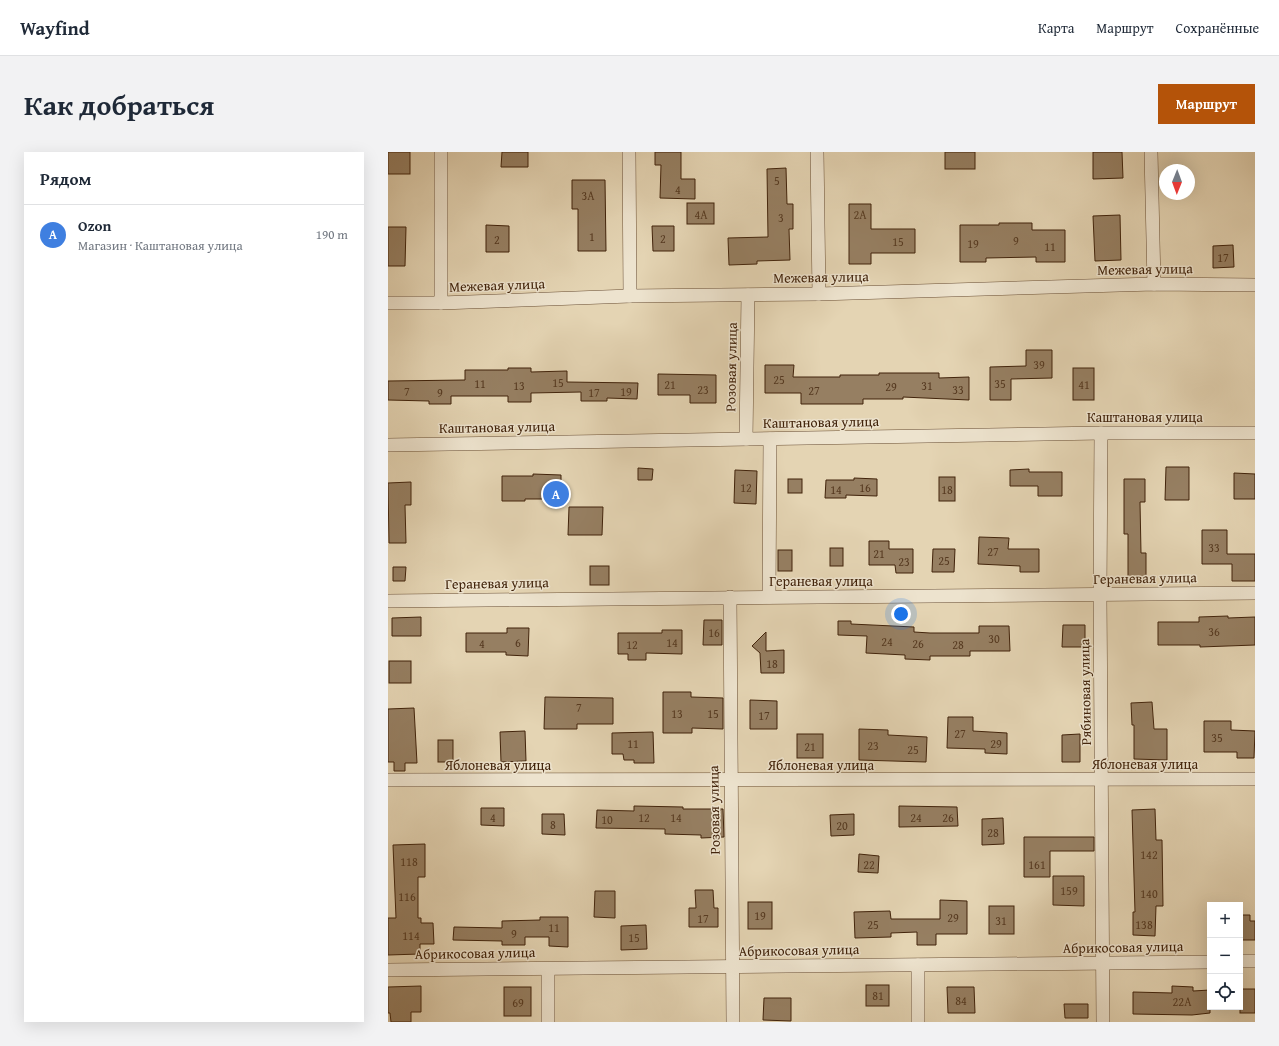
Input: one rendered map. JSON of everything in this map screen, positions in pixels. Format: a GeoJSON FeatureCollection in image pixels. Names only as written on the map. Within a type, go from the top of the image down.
{"type":"FeatureCollection","features":[{"type":"Feature","properties":{"kind":"street"},"geometry":{"type":"LineString","coordinates":[[441,152],[441,303]]}},
{"type":"Feature","properties":{"kind":"street"},"geometry":{"type":"LineString","coordinates":[[629,152],[630,296]]}},
{"type":"Feature","properties":{"kind":"street"},"geometry":{"type":"LineString","coordinates":[[816,152],[819,294]]}},
{"type":"Feature","properties":{"kind":"street"},"geometry":{"type":"LineString","coordinates":[[1151,152],[1154,284]]}},
{"type":"Feature","properties":{"kind":"street","name":"Межевая улица"},"geometry":{"type":"LineString","coordinates":[[388,303],[441,303],[630,296],[819,294],[1154,284],[1255,285]]}},
{"type":"Feature","properties":{"kind":"street","name":"Розовая улица"},"geometry":{"type":"LineString","coordinates":[[746,439],[748,295]]}},
{"type":"Feature","properties":{"kind":"street","name":"Каштановая улица"},"geometry":{"type":"LineString","coordinates":[[388,445],[746,439],[770,440],[1101,433],[1255,433]]}},
{"type":"Feature","properties":{"kind":"street","name":"Рябиновая улица"},"geometry":{"type":"LineString","coordinates":[[1101,433],[1100,595],[1103,1022]]}},
{"type":"Feature","properties":{"kind":"street"},"geometry":{"type":"LineString","coordinates":[[769,597],[770,440]]}},
{"type":"Feature","properties":{"kind":"street","name":"Гераневая улица"},"geometry":{"type":"LineString","coordinates":[[388,600],[1255,593]]}},
{"type":"Feature","properties":{"kind":"street","name":"Розовая улица"},"geometry":{"type":"LineString","coordinates":[[730,597],[730,781],[733,1022]]}},
{"type":"Feature","properties":{"kind":"street","name":"Яблоневая улица"},"geometry":{"type":"LineString","coordinates":[[388,780],[730,781],[1255,779]]}},
{"type":"Feature","properties":{"kind":"street"},"geometry":{"type":"LineString","coordinates":[[1243,961],[1255,961]]}},
{"type":"Feature","properties":{"kind":"street","name":"Абрикосовая улица"},"geometry":{"type":"LineString","coordinates":[[388,970],[1207,962]]}},
{"type":"Feature","properties":{"kind":"street"},"geometry":{"type":"LineString","coordinates":[[918,965],[918,1022]]}},
{"type":"Feature","properties":{"kind":"street"},"geometry":{"type":"LineString","coordinates":[[548,969],[548,1022]]}},
{"type":"Feature","properties":{"kind":"building"},"geometry":{"type":"Polygon","coordinates":[[[388,152],[410,152],[410,174],[388,174],[388,152]]]}},
{"type":"Feature","properties":{"kind":"building"},"geometry":{"type":"Polygon","coordinates":[[[502,152],[528,152],[528,167],[501,167],[502,152]]]}},
{"type":"Feature","properties":{"kind":"building"},"geometry":{"type":"Polygon","coordinates":[[[655,152],[681,152],[681,179],[695,179],[695,199],[660,198],[661,165],[655,165],[655,152]]]}},
{"type":"Feature","properties":{"kind":"building"},"geometry":{"type":"Polygon","coordinates":[[[945,152],[975,152],[975,169],[945,169],[945,152]]]}},
{"type":"Feature","properties":{"kind":"building"},"geometry":{"type":"Polygon","coordinates":[[[1093,152],[1122,152],[1123,178],[1093,179],[1093,152]]]}},
{"type":"Feature","properties":{"kind":"building"},"geometry":{"type":"Polygon","coordinates":[[[786,168],[787,204],[793,204],[793,229],[789,229],[790,260],[757,261],[757,264],[729,265],[728,238],[768,237],[767,169],[786,168]]]}},
{"type":"Feature","properties":{"kind":"building"},"geometry":{"type":"Polygon","coordinates":[[[572,180],[605,180],[606,251],[578,251],[578,209],[572,209],[572,180]]]}},
{"type":"Feature","properties":{"kind":"building"},"geometry":{"type":"Polygon","coordinates":[[[687,203],[714,203],[714,224],[687,224],[687,203]]]}},
{"type":"Feature","properties":{"kind":"building"},"geometry":{"type":"Polygon","coordinates":[[[849,204],[871,204],[871,229],[915,229],[915,253],[871,253],[871,264],[849,264],[849,204]]]}},
{"type":"Feature","properties":{"kind":"building"},"geometry":{"type":"Polygon","coordinates":[[[1120,215],[1121,260],[1095,261],[1093,216],[1120,215]]]}},
{"type":"Feature","properties":{"kind":"building"},"geometry":{"type":"Polygon","coordinates":[[[999,223],[1032,223],[1032,230],[1065,230],[1065,262],[1036,262],[1036,257],[986,258],[986,262],[960,262],[960,225],[999,225],[999,223]]]}},
{"type":"Feature","properties":{"kind":"building"},"geometry":{"type":"Polygon","coordinates":[[[486,225],[509,226],[509,252],[486,252],[486,225]]]}},
{"type":"Feature","properties":{"kind":"building"},"geometry":{"type":"Polygon","coordinates":[[[652,226],[674,226],[674,251],[653,251],[652,226]]]}},
{"type":"Feature","properties":{"kind":"building"},"geometry":{"type":"Polygon","coordinates":[[[388,227],[406,227],[405,266],[388,266],[388,227]]]}},
{"type":"Feature","properties":{"kind":"building"},"geometry":{"type":"Polygon","coordinates":[[[1233,245],[1234,267],[1213,268],[1213,246],[1233,245]]]}},
{"type":"Feature","properties":{"kind":"building"},"geometry":{"type":"Polygon","coordinates":[[[1026,350],[1052,350],[1052,378],[1011,379],[1011,400],[990,400],[990,367],[1026,366],[1026,350]]]}},
{"type":"Feature","properties":{"kind":"building"},"geometry":{"type":"Polygon","coordinates":[[[765,365],[794,365],[793,377],[840,377],[840,375],[879,375],[879,373],[939,373],[939,378],[969,377],[969,400],[903,397],[903,399],[863,399],[863,404],[801,404],[801,393],[765,393],[765,365]]]}},
{"type":"Feature","properties":{"kind":"building"},"geometry":{"type":"Polygon","coordinates":[[[508,368],[531,368],[531,372],[567,371],[567,382],[638,383],[637,399],[607,398],[607,401],[581,401],[581,392],[531,393],[531,402],[508,402],[508,396],[451,396],[451,404],[429,404],[429,401],[388,400],[388,381],[465,380],[465,370],[508,370],[508,368]]]}},
{"type":"Feature","properties":{"kind":"building"},"geometry":{"type":"Polygon","coordinates":[[[1073,368],[1094,368],[1094,400],[1073,400],[1073,368]]]}},
{"type":"Feature","properties":{"kind":"building"},"geometry":{"type":"Polygon","coordinates":[[[658,374],[716,375],[716,403],[690,403],[690,395],[658,395],[658,374]]]}},
{"type":"Feature","properties":{"kind":"building"},"geometry":{"type":"Polygon","coordinates":[[[1166,467],[1189,467],[1189,500],[1165,500],[1166,467]]]}},
{"type":"Feature","properties":{"kind":"building"},"geometry":{"type":"Polygon","coordinates":[[[638,468],[653,469],[652,480],[638,480],[638,468]]]}},
{"type":"Feature","properties":{"kind":"building"},"geometry":{"type":"Polygon","coordinates":[[[1029,469],[1029,472],[1062,472],[1062,496],[1038,496],[1038,486],[1010,486],[1010,470],[1029,469]]]}},
{"type":"Feature","properties":{"kind":"building"},"geometry":{"type":"Polygon","coordinates":[[[735,470],[757,471],[756,504],[734,503],[735,470]]]}},
{"type":"Feature","properties":{"kind":"building"},"geometry":{"type":"Polygon","coordinates":[[[1234,473],[1255,474],[1255,499],[1234,499],[1234,473]]]}},
{"type":"Feature","properties":{"kind":"building"},"geometry":{"type":"Polygon","coordinates":[[[533,474],[561,475],[561,499],[525,499],[525,501],[502,501],[502,476],[533,476],[533,474]]]}},
{"type":"Feature","properties":{"kind":"building"},"geometry":{"type":"Polygon","coordinates":[[[939,477],[955,477],[955,501],[939,501],[939,477]]]}},
{"type":"Feature","properties":{"kind":"building"},"geometry":{"type":"Polygon","coordinates":[[[854,478],[877,479],[877,496],[846,495],[846,498],[825,498],[826,480],[854,480],[854,478]]]}},
{"type":"Feature","properties":{"kind":"building"},"geometry":{"type":"Polygon","coordinates":[[[788,479],[802,479],[802,493],[788,493],[788,479]]]}},
{"type":"Feature","properties":{"kind":"building"},"geometry":{"type":"Polygon","coordinates":[[[1124,479],[1145,479],[1145,502],[1140,502],[1141,553],[1146,553],[1146,579],[1128,579],[1128,534],[1124,534],[1124,479]]]}},
{"type":"Feature","properties":{"kind":"building"},"geometry":{"type":"Polygon","coordinates":[[[411,482],[411,505],[405,505],[406,543],[389,543],[388,483],[411,482]]]}},
{"type":"Feature","properties":{"kind":"building"},"geometry":{"type":"Polygon","coordinates":[[[569,507],[603,507],[602,535],[568,535],[569,507]]]}},
{"type":"Feature","properties":{"kind":"building"},"geometry":{"type":"Polygon","coordinates":[[[1202,530],[1227,530],[1227,554],[1255,554],[1255,581],[1232,581],[1232,564],[1202,564],[1202,530]]]}},
{"type":"Feature","properties":{"kind":"building"},"geometry":{"type":"Polygon","coordinates":[[[979,537],[1009,538],[1008,549],[1039,549],[1039,572],[1020,572],[1020,566],[978,564],[979,537]]]}},
{"type":"Feature","properties":{"kind":"building"},"geometry":{"type":"Polygon","coordinates":[[[869,541],[889,541],[889,549],[913,549],[913,573],[896,573],[895,565],[869,565],[869,541]]]}},
{"type":"Feature","properties":{"kind":"building"},"geometry":{"type":"Polygon","coordinates":[[[830,548],[843,548],[843,566],[830,566],[830,548]]]}},
{"type":"Feature","properties":{"kind":"building"},"geometry":{"type":"Polygon","coordinates":[[[933,549],[955,549],[954,572],[932,572],[933,549]]]}},
{"type":"Feature","properties":{"kind":"building"},"geometry":{"type":"Polygon","coordinates":[[[778,550],[792,550],[792,571],[778,571],[778,550]]]}},
{"type":"Feature","properties":{"kind":"building"},"geometry":{"type":"Polygon","coordinates":[[[590,566],[609,566],[609,585],[590,585],[590,566]]]}},
{"type":"Feature","properties":{"kind":"building"},"geometry":{"type":"Polygon","coordinates":[[[393,567],[406,567],[405,581],[393,581],[393,567]]]}},
{"type":"Feature","properties":{"kind":"building"},"geometry":{"type":"Polygon","coordinates":[[[1228,616],[1228,618],[1255,617],[1255,645],[1200,647],[1200,645],[1158,645],[1158,622],[1199,622],[1199,617],[1228,616]]]}},
{"type":"Feature","properties":{"kind":"building"},"geometry":{"type":"Polygon","coordinates":[[[421,617],[421,636],[392,636],[392,618],[421,617]]]}},
{"type":"Feature","properties":{"kind":"building"},"geometry":{"type":"Polygon","coordinates":[[[704,620],[722,620],[722,645],[703,645],[704,620]]]}},
{"type":"Feature","properties":{"kind":"building"},"geometry":{"type":"Polygon","coordinates":[[[838,621],[851,621],[851,624],[914,627],[914,632],[930,633],[979,633],[979,626],[1009,626],[1010,651],[970,651],[970,656],[930,656],[930,660],[905,659],[905,655],[866,653],[867,636],[838,635],[838,621]]]}},
{"type":"Feature","properties":{"kind":"building"},"geometry":{"type":"Polygon","coordinates":[[[1063,625],[1085,625],[1085,647],[1062,647],[1063,625]]]}},
{"type":"Feature","properties":{"kind":"building"},"geometry":{"type":"Polygon","coordinates":[[[507,628],[529,628],[528,656],[506,655],[506,652],[466,652],[466,633],[507,633],[507,628]]]}},
{"type":"Feature","properties":{"kind":"building"},"geometry":{"type":"Polygon","coordinates":[[[662,630],[682,630],[682,654],[646,653],[646,660],[628,660],[628,654],[618,654],[618,633],[662,633],[662,630]]]}},
{"type":"Feature","properties":{"kind":"building"},"geometry":{"type":"Polygon","coordinates":[[[766,632],[766,651],[784,650],[784,673],[761,673],[760,653],[752,646],[766,632]]]}},
{"type":"Feature","properties":{"kind":"building"},"geometry":{"type":"Polygon","coordinates":[[[389,661],[411,661],[411,683],[389,683],[389,661]]]}},
{"type":"Feature","properties":{"kind":"building"},"geometry":{"type":"Polygon","coordinates":[[[663,692],[691,692],[691,697],[723,698],[723,729],[692,728],[692,733],[663,733],[663,692]]]}},
{"type":"Feature","properties":{"kind":"building"},"geometry":{"type":"Polygon","coordinates":[[[545,697],[613,698],[613,724],[577,724],[577,729],[544,729],[545,697]]]}},
{"type":"Feature","properties":{"kind":"building"},"geometry":{"type":"Polygon","coordinates":[[[750,700],[777,701],[777,729],[750,729],[750,700]]]}},
{"type":"Feature","properties":{"kind":"building"},"geometry":{"type":"Polygon","coordinates":[[[1152,702],[1154,729],[1167,729],[1167,760],[1134,759],[1134,725],[1132,725],[1131,703],[1152,702]]]}},
{"type":"Feature","properties":{"kind":"building"},"geometry":{"type":"Polygon","coordinates":[[[414,708],[417,763],[405,763],[405,771],[394,771],[394,762],[388,762],[388,709],[414,708]]]}},
{"type":"Feature","properties":{"kind":"building"},"geometry":{"type":"Polygon","coordinates":[[[948,717],[973,717],[973,731],[1007,733],[1007,754],[985,753],[985,749],[947,748],[948,717]]]}},
{"type":"Feature","properties":{"kind":"building"},"geometry":{"type":"Polygon","coordinates":[[[1204,721],[1231,721],[1231,730],[1255,731],[1254,758],[1237,758],[1237,752],[1204,752],[1204,721]]]}},
{"type":"Feature","properties":{"kind":"building"},"geometry":{"type":"Polygon","coordinates":[[[859,729],[888,730],[888,735],[927,737],[926,762],[859,760],[859,729]]]}},
{"type":"Feature","properties":{"kind":"building"},"geometry":{"type":"Polygon","coordinates":[[[525,731],[526,761],[501,762],[500,732],[525,731]]]}},
{"type":"Feature","properties":{"kind":"building"},"geometry":{"type":"Polygon","coordinates":[[[653,732],[654,763],[634,763],[634,760],[624,760],[623,754],[612,754],[612,733],[653,732]]]}},
{"type":"Feature","properties":{"kind":"building"},"geometry":{"type":"Polygon","coordinates":[[[797,734],[823,734],[823,758],[797,758],[797,734]]]}},
{"type":"Feature","properties":{"kind":"building"},"geometry":{"type":"Polygon","coordinates":[[[1080,734],[1080,762],[1062,762],[1062,735],[1080,734]]]}},
{"type":"Feature","properties":{"kind":"building"},"geometry":{"type":"Polygon","coordinates":[[[438,740],[453,740],[453,762],[438,762],[438,740]]]}},
{"type":"Feature","properties":{"kind":"building"},"geometry":{"type":"Polygon","coordinates":[[[634,806],[683,807],[683,809],[723,809],[724,837],[701,838],[701,835],[665,834],[665,829],[596,828],[597,810],[634,811],[634,806]]]}},
{"type":"Feature","properties":{"kind":"building"},"geometry":{"type":"Polygon","coordinates":[[[899,806],[957,807],[958,826],[899,827],[899,806]]]}},
{"type":"Feature","properties":{"kind":"building"},"geometry":{"type":"Polygon","coordinates":[[[481,808],[504,808],[504,826],[481,825],[481,808]]]}},
{"type":"Feature","properties":{"kind":"building"},"geometry":{"type":"Polygon","coordinates":[[[1155,809],[1156,840],[1162,840],[1163,906],[1156,906],[1155,936],[1133,935],[1133,912],[1135,912],[1132,810],[1155,809]]]}},
{"type":"Feature","properties":{"kind":"building"},"geometry":{"type":"Polygon","coordinates":[[[542,814],[564,814],[565,835],[542,834],[542,814]]]}},
{"type":"Feature","properties":{"kind":"building"},"geometry":{"type":"Polygon","coordinates":[[[854,814],[854,835],[831,836],[830,815],[854,814]]]}},
{"type":"Feature","properties":{"kind":"building"},"geometry":{"type":"Polygon","coordinates":[[[1003,818],[1004,844],[982,845],[982,819],[1003,818]]]}},
{"type":"Feature","properties":{"kind":"building"},"geometry":{"type":"Polygon","coordinates":[[[1024,837],[1094,837],[1094,851],[1050,851],[1050,877],[1024,877],[1024,837]]]}},
{"type":"Feature","properties":{"kind":"building"},"geometry":{"type":"Polygon","coordinates":[[[425,844],[425,877],[418,877],[418,918],[421,918],[421,923],[433,923],[434,944],[420,944],[420,954],[388,955],[388,918],[396,918],[393,845],[425,844]]]}},
{"type":"Feature","properties":{"kind":"building"},"geometry":{"type":"Polygon","coordinates":[[[859,854],[879,856],[878,873],[858,872],[859,854]]]}},
{"type":"Feature","properties":{"kind":"building"},"geometry":{"type":"Polygon","coordinates":[[[1053,876],[1084,876],[1084,906],[1053,905],[1053,876]]]}},
{"type":"Feature","properties":{"kind":"building"},"geometry":{"type":"Polygon","coordinates":[[[695,890],[713,890],[714,908],[718,908],[718,927],[689,927],[689,908],[696,908],[695,890]]]}},
{"type":"Feature","properties":{"kind":"building"},"geometry":{"type":"Polygon","coordinates":[[[595,891],[615,891],[615,918],[594,917],[595,891]]]}},
{"type":"Feature","properties":{"kind":"building"},"geometry":{"type":"Polygon","coordinates":[[[940,900],[967,901],[967,934],[936,934],[936,945],[917,945],[917,932],[891,933],[891,937],[855,938],[854,912],[890,911],[891,919],[940,919],[940,900]]]}},
{"type":"Feature","properties":{"kind":"building"},"geometry":{"type":"Polygon","coordinates":[[[748,902],[772,902],[772,929],[748,929],[748,902]]]}},
{"type":"Feature","properties":{"kind":"building"},"geometry":{"type":"Polygon","coordinates":[[[989,906],[1014,906],[1014,934],[989,934],[989,906]]]}},
{"type":"Feature","properties":{"kind":"building"},"geometry":{"type":"Polygon","coordinates":[[[1243,915],[1250,915],[1250,921],[1255,921],[1255,940],[1243,940],[1243,915]]]}},
{"type":"Feature","properties":{"kind":"building"},"geometry":{"type":"Polygon","coordinates":[[[540,917],[568,917],[568,947],[549,946],[549,937],[525,937],[525,945],[502,945],[502,941],[453,940],[454,927],[502,928],[502,921],[540,920],[540,917]]]}},
{"type":"Feature","properties":{"kind":"building"},"geometry":{"type":"Polygon","coordinates":[[[646,925],[647,949],[621,950],[621,926],[646,925]]]}},
{"type":"Feature","properties":{"kind":"building"},"geometry":{"type":"Polygon","coordinates":[[[866,985],[889,985],[889,1006],[866,1006],[866,985]]]}},
{"type":"Feature","properties":{"kind":"building"},"geometry":{"type":"Polygon","coordinates":[[[421,986],[421,1012],[411,1012],[411,1022],[391,1022],[390,1013],[388,1013],[388,987],[421,986]]]}},
{"type":"Feature","properties":{"kind":"building"},"geometry":{"type":"Polygon","coordinates":[[[1172,986],[1193,987],[1193,991],[1207,990],[1207,1010],[1210,1010],[1210,1013],[1192,1015],[1133,1014],[1133,992],[1172,993],[1172,986]]]}},
{"type":"Feature","properties":{"kind":"building"},"geometry":{"type":"Polygon","coordinates":[[[504,987],[531,987],[531,1016],[504,1016],[504,987]]]}},
{"type":"Feature","properties":{"kind":"building"},"geometry":{"type":"Polygon","coordinates":[[[947,987],[974,987],[975,1013],[948,1013],[947,987]]]}},
{"type":"Feature","properties":{"kind":"building"},"geometry":{"type":"Polygon","coordinates":[[[1243,989],[1255,989],[1255,1013],[1240,1013],[1240,1010],[1243,1010],[1243,989]]]}},
{"type":"Feature","properties":{"kind":"building"},"geometry":{"type":"Polygon","coordinates":[[[764,998],[791,998],[791,1021],[763,1020],[764,998]]]}},
{"type":"Feature","properties":{"kind":"building"},"geometry":{"type":"Polygon","coordinates":[[[1064,1004],[1088,1004],[1088,1018],[1065,1018],[1064,1004]]]}},
{"type":"Feature","properties":{"kind":"place","name":"Ozon"},"geometry":{"type":"Point","coordinates":[556,494]}}]}
